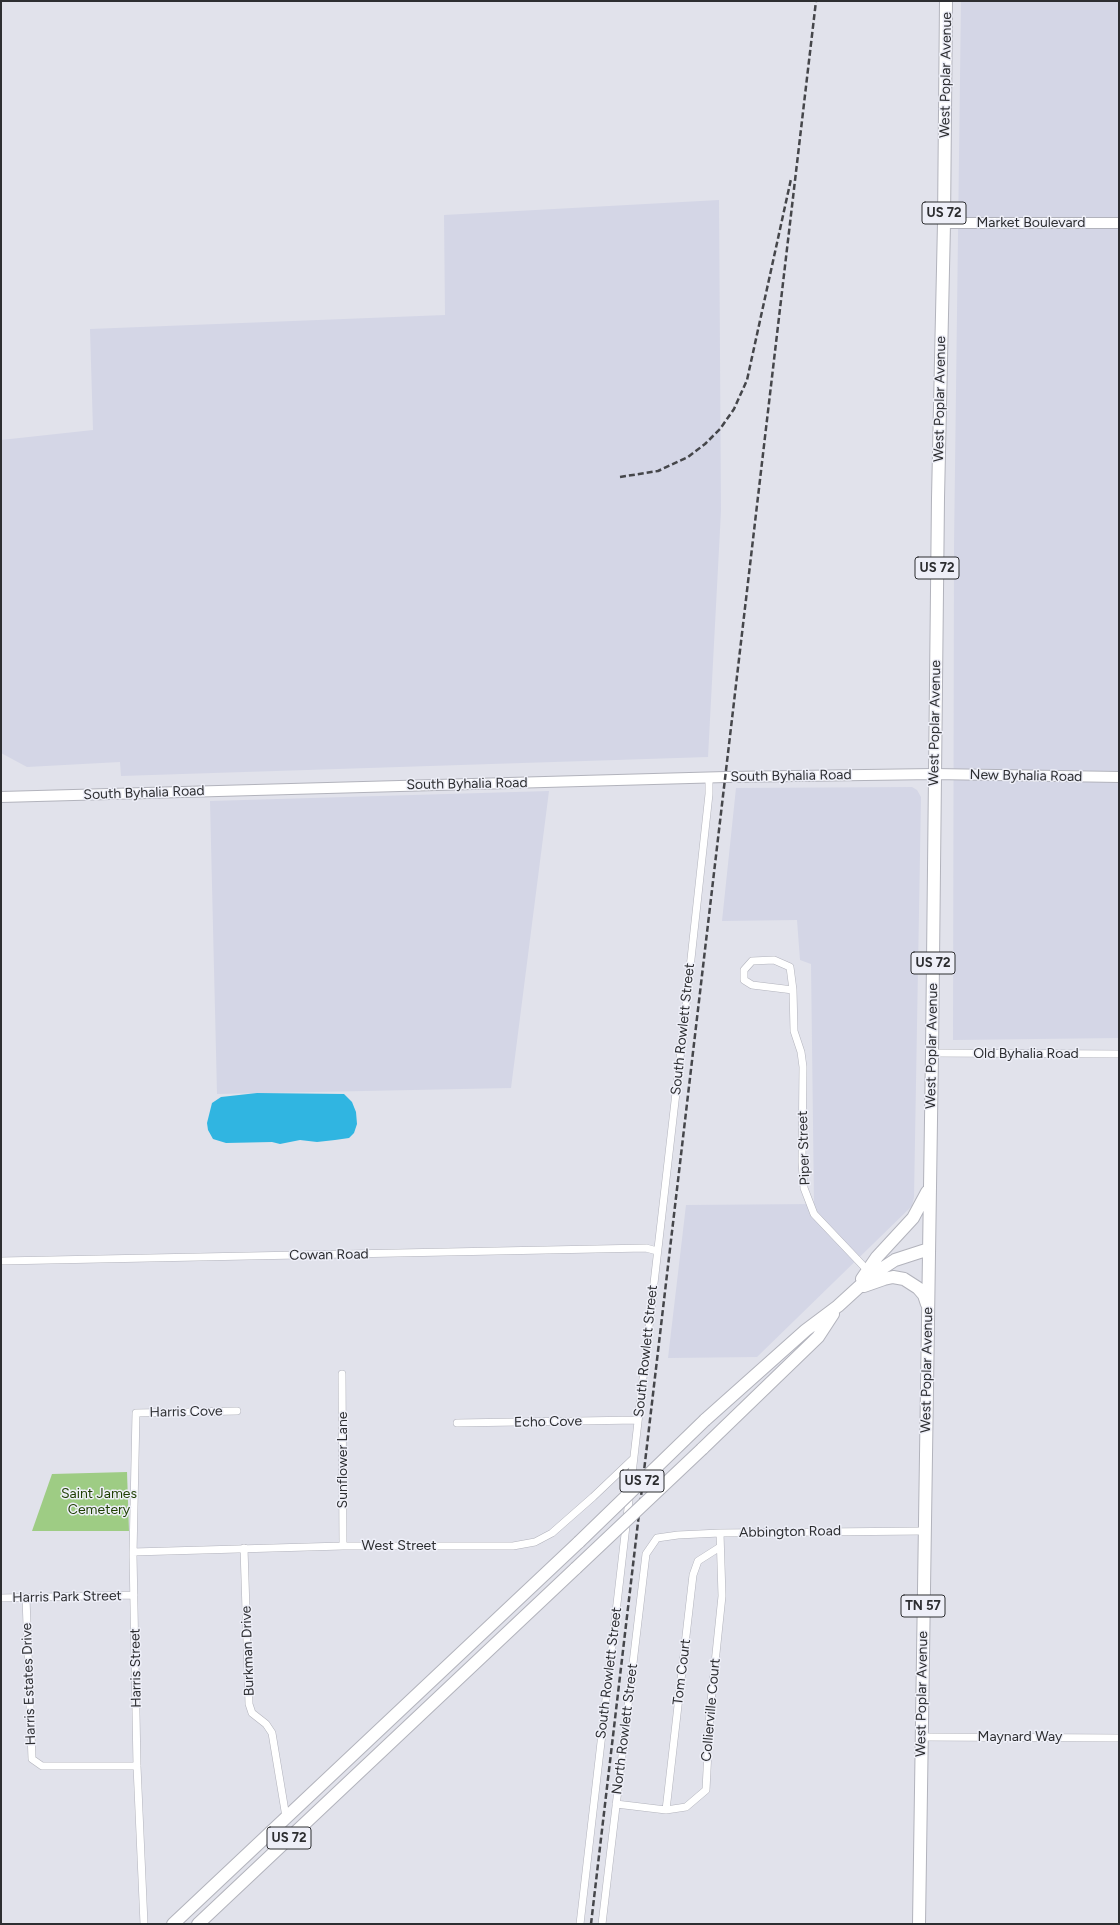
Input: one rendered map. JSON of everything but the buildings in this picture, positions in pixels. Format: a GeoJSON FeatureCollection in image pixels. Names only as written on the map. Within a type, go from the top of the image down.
{"type":"FeatureCollection","features":[{"type":"Feature","properties":{"kind":"main road","name":"West Poplar Avenue"},"geometry":{"type":"LineString","coordinates":[[919,1924],[946,1]]}},
{"type":"Feature","properties":{"kind":"main road","name":"Market Boulevard"},"geometry":{"type":"LineString","coordinates":[[944,222],[1119,223]]}},
{"type":"Feature","properties":{"kind":"main road","name":"New Byhalia Road"},"geometry":{"type":"LineString","coordinates":[[934,774],[1119,777]]}},
{"type":"Feature","properties":{"kind":"main road","name":"South Byhalia Road"},"geometry":{"type":"LineString","coordinates":[[1,797],[709,778],[934,774]]}},
{"type":"Feature","properties":{"kind":"main road","name":"US 72"},"geometry":{"type":"LineString","coordinates":[[872,1275],[877,1257],[913,1218],[922,1204],[930,1185]]}},
{"type":"Feature","properties":{"kind":"main road","name":"US 72"},"geometry":{"type":"LineString","coordinates":[[173,1924],[579,1542],[705,1420],[806,1330],[838,1306],[872,1275],[895,1260],[929,1249]]}},
{"type":"Feature","properties":{"kind":"main road"},"geometry":{"type":"LineString","coordinates":[[872,1275],[893,1277],[909,1281],[921,1292],[928,1306]]}},
{"type":"Feature","properties":{"kind":"main road","name":"US 72"},"geometry":{"type":"LineString","coordinates":[[198,1924],[702,1449],[818,1337],[838,1306]]}},
{"type":"Feature","properties":{"kind":"main road"},"geometry":{"type":"LineString","coordinates":[[399,1711],[408,1725]]}},
{"type":"Feature","properties":{"kind":"street","name":"South Rowlett Street"},"geometry":{"type":"LineString","coordinates":[[580,1924],[709,794],[709,778]]}},
{"type":"Feature","properties":{"kind":"street","name":"Piper Street"},"geometry":{"type":"LineString","coordinates":[[793,990],[752,985],[744,980],[744,970],[752,961],[774,960],[790,967],[793,990],[794,1031],[801,1052],[803,1067],[802,1162],[804,1188],[814,1214],[872,1275]]}},
{"type":"Feature","properties":{"kind":"street","name":"Old Byhalia Road"},"geometry":{"type":"LineString","coordinates":[[932,1053],[1119,1054]]}},
{"type":"Feature","properties":{"kind":"street","name":"Cowan Road"},"geometry":{"type":"LineString","coordinates":[[1,1261],[638,1248],[657,1251]]}},
{"type":"Feature","properties":{"kind":"street","name":"Sunflower Lane"},"geometry":{"type":"LineString","coordinates":[[342,1374],[343,1546]]}},
{"type":"Feature","properties":{"kind":"street","name":"Harris Cove"},"geometry":{"type":"LineString","coordinates":[[136,1413],[237,1411]]}},
{"type":"Feature","properties":{"kind":"street","name":"Harris Street"},"geometry":{"type":"LineString","coordinates":[[136,1413],[133,1552],[137,1766],[144,1924]]}},
{"type":"Feature","properties":{"kind":"street","name":"Echo Cove"},"geometry":{"type":"LineString","coordinates":[[457,1423],[638,1420]]}},
{"type":"Feature","properties":{"kind":"street","name":"West Street"},"geometry":{"type":"LineString","coordinates":[[133,1552],[343,1546],[514,1546],[535,1542],[552,1533],[634,1459]]}},
{"type":"Feature","properties":{"kind":"street","name":"Abbington Road"},"geometry":{"type":"LineString","coordinates":[[657,1538],[678,1535],[720,1533],[924,1531]]}},
{"type":"Feature","properties":{"kind":"street","name":"Collierville Court"},"geometry":{"type":"LineString","coordinates":[[616,1804],[666,1810],[686,1807],[706,1790],[710,1711],[722,1596],[720,1533]]}},
{"type":"Feature","properties":{"kind":"street","name":"North Rowlett Street"},"geometry":{"type":"LineString","coordinates":[[602,1924],[646,1554],[657,1538]]}},
{"type":"Feature","properties":{"kind":"street","name":"Tom Court"},"geometry":{"type":"LineString","coordinates":[[666,1810],[693,1575],[698,1561],[720,1547]]}},
{"type":"Feature","properties":{"kind":"street","name":"Burkman Drive"},"geometry":{"type":"LineString","coordinates":[[244,1548],[249,1704],[252,1713],[266,1724],[272,1733],[286,1817]]}},
{"type":"Feature","properties":{"kind":"street","name":"Harris Park Street"},"geometry":{"type":"LineString","coordinates":[[1,1598],[134,1595]]}},
{"type":"Feature","properties":{"kind":"street","name":"Harris Estates Drive"},"geometry":{"type":"LineString","coordinates":[[26,1598],[32,1759],[42,1766],[137,1766]]}},
{"type":"Feature","properties":{"kind":"street","name":"Maynard Way"},"geometry":{"type":"LineString","coordinates":[[921,1737],[1119,1738]]}},
{"type":"Feature","properties":{"kind":"shaded area"},"geometry":{"type":"Polygon","coordinates":[[[961,1],[1119,1],[1119,1038],[953,1040],[954,546],[961,1]]]}},
{"type":"Feature","properties":{"kind":"shaded area"},"geometry":{"type":"Polygon","coordinates":[[[719,200],[721,511],[708,757],[121,776],[120,762],[27,767],[1,753],[1,440],[93,430],[90,329],[445,315],[444,215],[719,200]]]}},
{"type":"Feature","properties":{"kind":"shaded area"},"geometry":{"type":"Polygon","coordinates":[[[912,787],[917,790],[921,797],[914,1197],[912,1206],[757,1357],[668,1358],[686,1205],[814,1204],[811,964],[800,960],[797,920],[722,921],[736,788],[912,787]]]}},
{"type":"Feature","properties":{"kind":"shaded area"},"geometry":{"type":"Polygon","coordinates":[[[549,791],[511,1088],[217,1094],[210,801],[549,791]]]}},
{"type":"Feature","properties":{"kind":"green space","name":"Saint James Cemetery"},"geometry":{"type":"Polygon","coordinates":[[[127,1472],[129,1531],[32,1531],[52,1474],[127,1472]]]}},
{"type":"Feature","properties":{"kind":"water"},"geometry":{"type":"Polygon","coordinates":[[[257,1093],[344,1094],[352,1102],[356,1112],[357,1124],[354,1133],[349,1138],[317,1142],[300,1140],[280,1144],[272,1142],[226,1143],[213,1139],[208,1130],[207,1123],[212,1103],[221,1097],[257,1093]]]}},
{"type":"Feature","properties":{"kind":"railway"},"geometry":{"type":"LineString","coordinates":[[591,1924],[816,1]]}},
{"type":"Feature","properties":{"kind":"railway"},"geometry":{"type":"LineString","coordinates":[[620,477],[658,471],[688,457],[705,444],[720,429],[734,409],[747,380],[791,179]]}}]}
